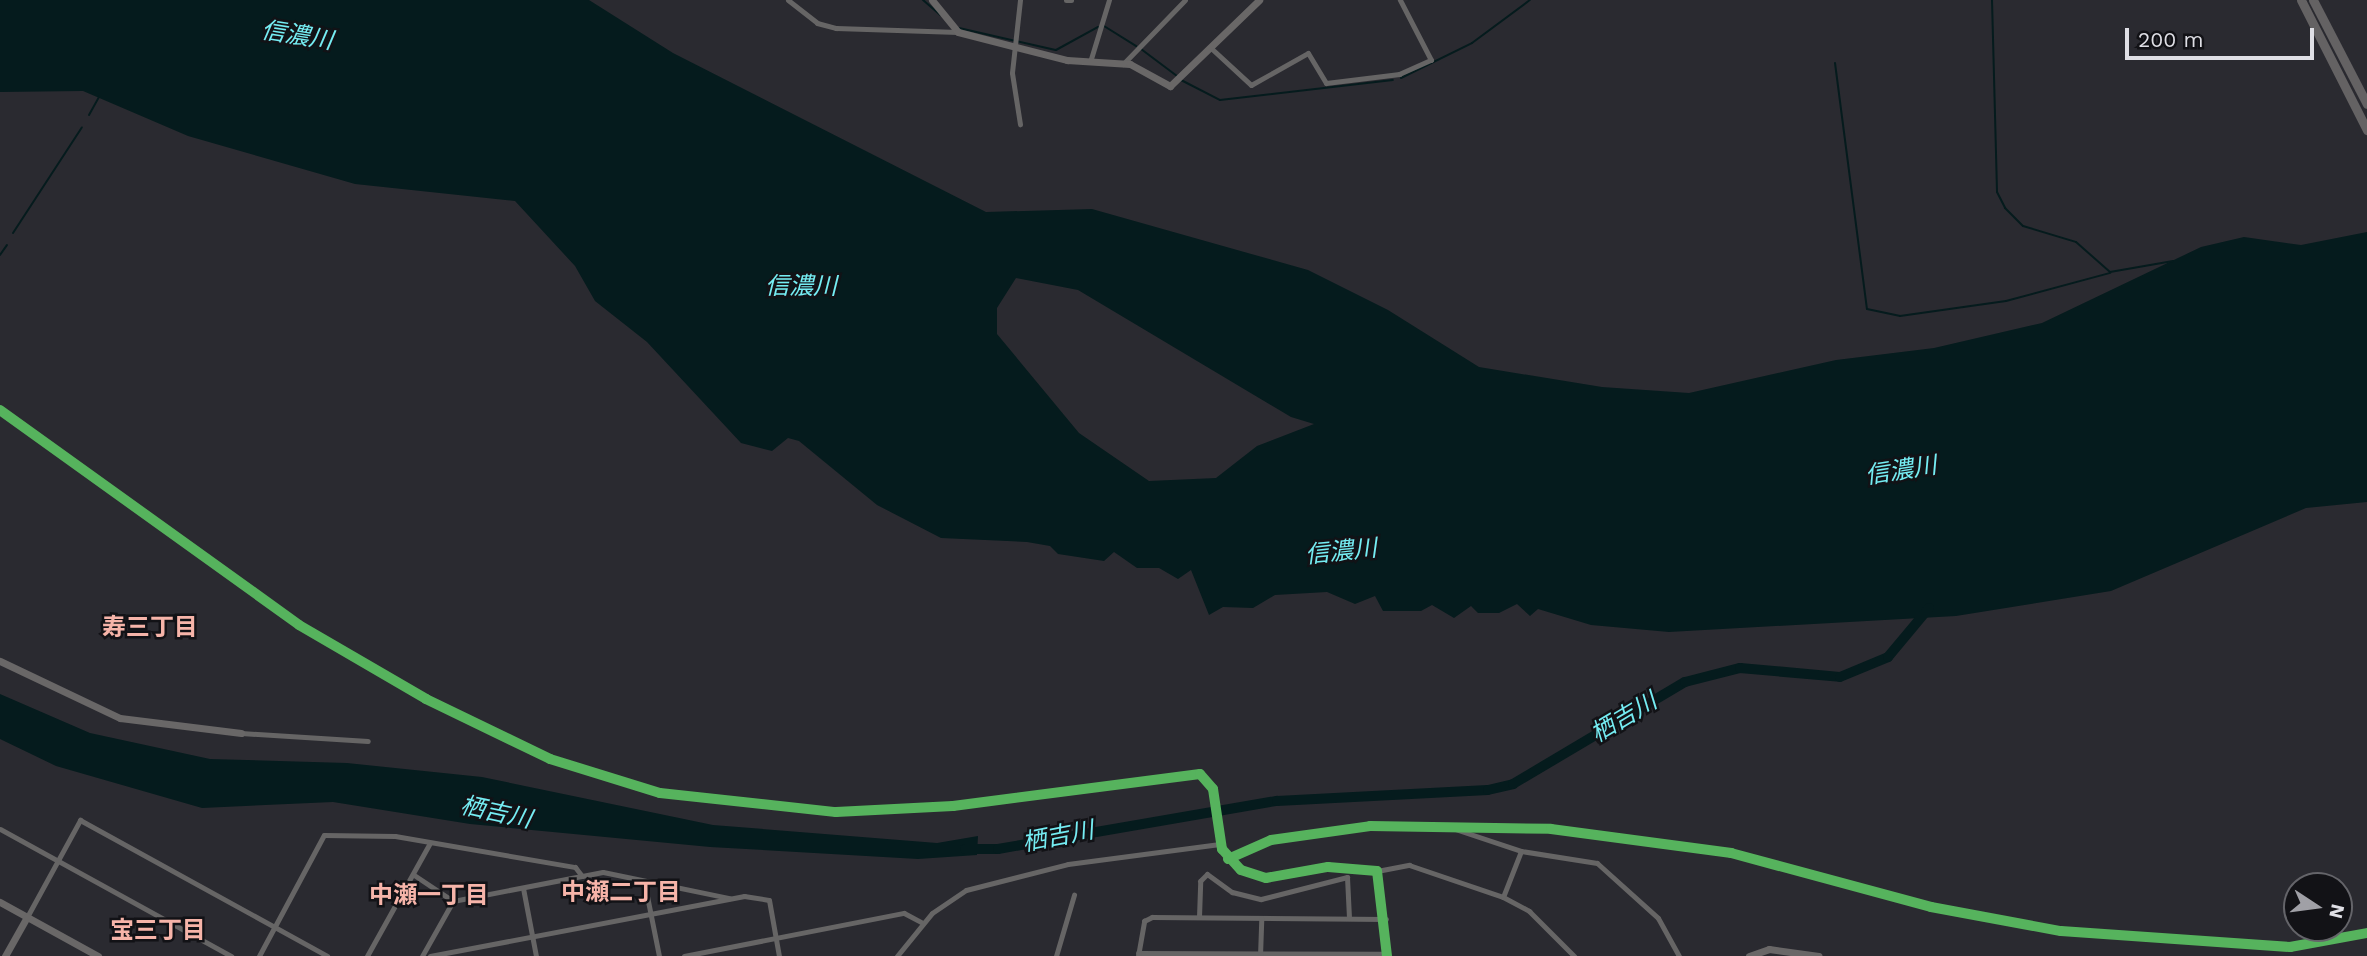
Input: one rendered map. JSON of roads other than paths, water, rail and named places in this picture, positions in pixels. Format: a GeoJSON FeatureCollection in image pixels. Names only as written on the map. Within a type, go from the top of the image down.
{"type":"FeatureCollection","features":[{"type":"Feature","properties":{"kind":"highway"},"geometry":{"type":"LineString","coordinates":[[2301,0],[2367,130]]}},
{"type":"Feature","properties":{"kind":"highway"},"geometry":{"type":"LineString","coordinates":[[2313,0],[2367,104]]}},
{"type":"Feature","properties":{"kind":"street"},"geometry":{"type":"LineString","coordinates":[[788,0],[817,23],[836,28],[958,32],[1090,62],[1123,64],[1174,85],[1259,0]]}},
{"type":"Feature","properties":{"kind":"street"},"geometry":{"type":"LineString","coordinates":[[932,0],[958,32]]}},
{"type":"Feature","properties":{"kind":"street"},"geometry":{"type":"LineString","coordinates":[[1020,0],[1012,73],[1020,124]]}},
{"type":"Feature","properties":{"kind":"street"},"geometry":{"type":"LineString","coordinates":[[1090,62],[1108,0]]}},
{"type":"Feature","properties":{"kind":"street"},"geometry":{"type":"LineString","coordinates":[[1123,64],[1185,0]]}},
{"type":"Feature","properties":{"kind":"street"},"geometry":{"type":"LineString","coordinates":[[1212,48],[1251,85],[1308,53],[1326,83],[1399,74],[1432,60],[1400,0]]}},
{"type":"Feature","properties":{"kind":"street"},"geometry":{"type":"LineString","coordinates":[[0,410],[367,666],[521,746],[615,782],[741,806],[869,812],[1194,774],[1209,780],[1219,841],[1228,859],[1259,877],[1328,867],[1377,871],[1409,865],[1503,897],[1529,911],[1574,956]]}},
{"type":"Feature","properties":{"kind":"street"},"geometry":{"type":"LineString","coordinates":[[0,662],[120,718],[241,733],[368,741]]}},
{"type":"Feature","properties":{"kind":"street"},"geometry":{"type":"LineString","coordinates":[[5,956],[80,820],[327,956]]}},
{"type":"Feature","properties":{"kind":"street"},"geometry":{"type":"LineString","coordinates":[[1228,859],[1271,840],[1370,826],[1443,825],[1589,833],[1731,853],[1931,906],[2061,930],[2290,947],[2367,933]]}},
{"type":"Feature","properties":{"kind":"street"},"geometry":{"type":"LineString","coordinates":[[1443,825],[1521,851],[1576,856],[1613,873],[1658,918],[1679,956]]}},
{"type":"Feature","properties":{"kind":"street"},"geometry":{"type":"LineString","coordinates":[[0,830],[231,956]]}},
{"type":"Feature","properties":{"kind":"street"},"geometry":{"type":"LineString","coordinates":[[259,956],[324,835],[430,843],[575,867],[582,876]]}},
{"type":"Feature","properties":{"kind":"street"},"geometry":{"type":"LineString","coordinates":[[897,956],[922,923],[966,890],[1001,880],[1219,841]]}},
{"type":"Feature","properties":{"kind":"street"},"geometry":{"type":"LineString","coordinates":[[368,956],[430,843]]}},
{"type":"Feature","properties":{"kind":"street"},"geometry":{"type":"LineString","coordinates":[[1503,897],[1521,851]]}},
{"type":"Feature","properties":{"kind":"street"},"geometry":{"type":"LineString","coordinates":[[1377,871],[1386,919],[1387,955],[1138,954],[1147,918],[1386,919]]}},
{"type":"Feature","properties":{"kind":"street"},"geometry":{"type":"LineString","coordinates":[[414,875],[453,901],[603,872],[729,898],[769,900],[779,956]]}},
{"type":"Feature","properties":{"kind":"street"},"geometry":{"type":"LineString","coordinates":[[1199,918],[1200,881],[1208,874],[1232,892],[1261,899],[1347,877],[1349,918]]}},
{"type":"Feature","properties":{"kind":"street"},"geometry":{"type":"LineString","coordinates":[[644,881],[659,956]]}},
{"type":"Feature","properties":{"kind":"street"},"geometry":{"type":"LineString","coordinates":[[523,888],[536,956]]}},
{"type":"Feature","properties":{"kind":"street"},"geometry":{"type":"LineString","coordinates":[[1056,956],[1074,895]]}},
{"type":"Feature","properties":{"kind":"street"},"geometry":{"type":"LineString","coordinates":[[430,956],[729,898]]}},
{"type":"Feature","properties":{"kind":"street"},"geometry":{"type":"LineString","coordinates":[[422,956],[453,901]]}},
{"type":"Feature","properties":{"kind":"street"},"geometry":{"type":"LineString","coordinates":[[0,902],[98,956]]}},
{"type":"Feature","properties":{"kind":"street"},"geometry":{"type":"LineString","coordinates":[[684,956],[905,914],[922,923]]}},
{"type":"Feature","properties":{"kind":"street"},"geometry":{"type":"LineString","coordinates":[[1260,955],[1261,918]]}},
{"type":"Feature","properties":{"kind":"street"},"geometry":{"type":"LineString","coordinates":[[1749,956],[1774,949],[1819,956]]}},
{"type":"Feature","properties":{"kind":"water","name":"信濃川"},"geometry":{"type":"Polygon","coordinates":[[[0,0],[589,0],[673,53],[986,212],[1092,209],[1308,270],[1388,310],[1479,367],[1602,387],[1689,393],[1836,360],[1934,348],[2042,323],[2201,247],[2244,237],[2301,245],[2367,232],[2367,502],[2306,508],[2111,591],[1956,616],[1669,632],[1591,625],[1538,609],[1530,616],[1517,604],[1499,613],[1478,613],[1471,606],[1454,618],[1432,605],[1421,611],[1383,611],[1375,596],[1355,604],[1327,592],[1275,595],[1253,608],[1223,607],[1209,615],[1191,570],[1178,579],[1159,568],[1137,568],[1114,552],[1104,561],[1058,554],[1050,546],[1027,542],[941,538],[877,505],[799,441],[788,438],[772,451],[741,443],[647,342],[595,301],[575,266],[515,201],[355,184],[188,136],[83,91],[0,92],[0,0]],[[1016,278],[997,308],[997,334],[1079,433],[1149,481],[1216,478],[1257,446],[1314,424],[1291,417],[1078,290],[1016,278]]]}},
{"type":"Feature","properties":{"kind":"water"},"geometry":{"type":"Polygon","coordinates":[[[0,694],[90,733],[210,759],[347,763],[482,777],[713,825],[937,843],[978,836],[977,855],[918,859],[710,847],[470,824],[333,802],[202,808],[56,766],[0,739],[0,694]]]}},
{"type":"Feature","properties":{"kind":"waterway"},"geometry":{"type":"LineString","coordinates":[[923,0],[940,15]]}},
{"type":"Feature","properties":{"kind":"waterway"},"geometry":{"type":"LineString","coordinates":[[1401,78],[1472,43],[1530,0]]}},
{"type":"Feature","properties":{"kind":"waterway"},"geometry":{"type":"LineString","coordinates":[[1992,0],[1997,192],[2005,208],[2023,226],[2076,242],[2110,272],[2173,261]]}},
{"type":"Feature","properties":{"kind":"waterway"},"geometry":{"type":"LineString","coordinates":[[1104,26],[1136,46]]}},
{"type":"Feature","properties":{"kind":"waterway"},"geometry":{"type":"LineString","coordinates":[[959,28],[1056,50],[1098,27]]}},
{"type":"Feature","properties":{"kind":"waterway"},"geometry":{"type":"LineString","coordinates":[[1141,49],[1177,76]]}},
{"type":"Feature","properties":{"kind":"waterway"},"geometry":{"type":"LineString","coordinates":[[1835,63],[1867,309],[1900,316],[2006,301],[2110,273]]}},
{"type":"Feature","properties":{"kind":"waterway"},"geometry":{"type":"LineString","coordinates":[[1181,80],[1220,100],[1393,80]]}},
{"type":"Feature","properties":{"kind":"waterway"},"geometry":{"type":"LineString","coordinates":[[89,115],[99,97]]}},
{"type":"Feature","properties":{"kind":"waterway"},"geometry":{"type":"LineString","coordinates":[[13,233],[82,127]]}},
{"type":"Feature","properties":{"kind":"waterway"},"geometry":{"type":"LineString","coordinates":[[0,255],[7,245]]}},
{"type":"Feature","properties":{"kind":"waterway","name":"栖吉川"},"geometry":{"type":"LineString","coordinates":[[965,849],[998,849],[1277,801],[1488,790],[1513,784],[1685,682],[1740,668],[1840,677],[1888,657],[1929,608]]}},
{"type":"Feature","properties":{"kind":"district","name":"寿三丁目"},"geometry":{"type":"Point","coordinates":[150,628]}},
{"type":"Feature","properties":{"kind":"district","name":"中瀬二丁目"},"geometry":{"type":"Point","coordinates":[621,893]}},
{"type":"Feature","properties":{"kind":"district","name":"中瀬一丁目"},"geometry":{"type":"Point","coordinates":[429,896]}},
{"type":"Feature","properties":{"kind":"district","name":"宝三丁目"},"geometry":{"type":"Point","coordinates":[158,931]}}]}
